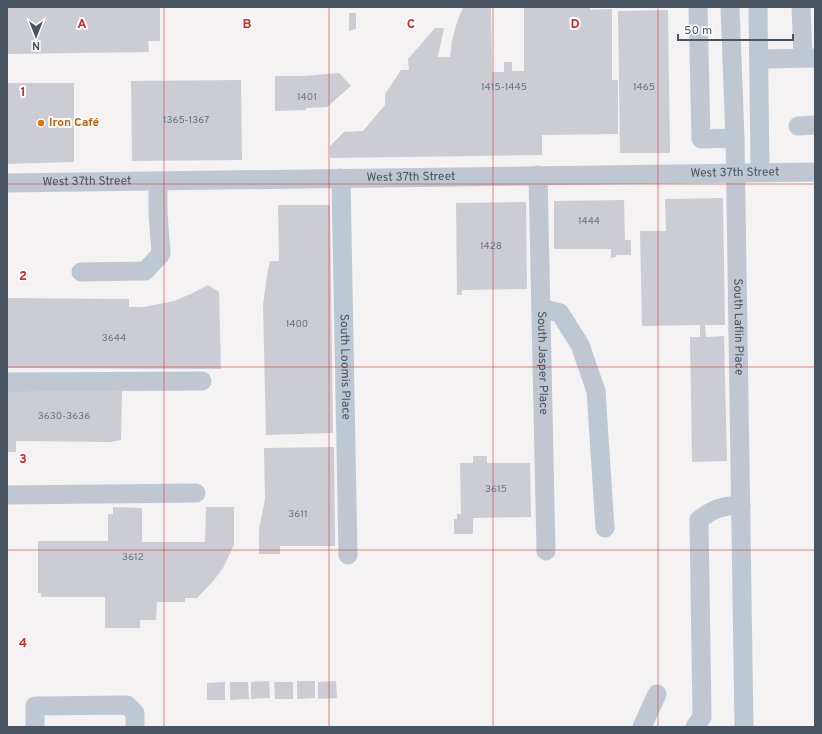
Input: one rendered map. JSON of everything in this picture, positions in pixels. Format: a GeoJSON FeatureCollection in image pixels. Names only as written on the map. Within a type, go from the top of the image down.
{"type":"FeatureCollection","features":[{"type":"Feature","properties":{"kind":"street"},"geometry":{"type":"LineString","coordinates":[[698,7],[701,139],[735,138]]}},
{"type":"Feature","properties":{"kind":"street","name":"South Laflin Place"},"geometry":{"type":"LineString","coordinates":[[730,7],[736,173],[744,727]]}},
{"type":"Feature","properties":{"kind":"street"},"geometry":{"type":"LineString","coordinates":[[758,7],[760,172]]}},
{"type":"Feature","properties":{"kind":"street"},"geometry":{"type":"LineString","coordinates":[[759,59],[809,58],[801,7]]}},
{"type":"Feature","properties":{"kind":"street","name":"West 37th Street"},"geometry":{"type":"LineString","coordinates":[[7,183],[815,172]]}},
{"type":"Feature","properties":{"kind":"street","name":"South Jasper Place"},"geometry":{"type":"LineString","coordinates":[[538,175],[546,550]]}},
{"type":"Feature","properties":{"kind":"street","name":"South Loomis Place"},"geometry":{"type":"LineString","coordinates":[[341,178],[348,555]]}},
{"type":"Feature","properties":{"kind":"street"},"geometry":{"type":"LineString","coordinates":[[81,272],[145,271],[161,254],[158,213],[158,180]]}},
{"type":"Feature","properties":{"kind":"street"},"geometry":{"type":"LineString","coordinates":[[541,308],[560,313],[580,345],[596,391],[605,528]]}},
{"type":"Feature","properties":{"kind":"street"},"geometry":{"type":"LineString","coordinates":[[7,382],[202,381]]}},
{"type":"Feature","properties":{"kind":"street"},"geometry":{"type":"LineString","coordinates":[[7,495],[196,493]]}},
{"type":"Feature","properties":{"kind":"street"},"geometry":{"type":"LineString","coordinates":[[695,727],[702,718],[699,520],[710,510],[724,506],[741,505]]}},
{"type":"Feature","properties":{"kind":"street"},"geometry":{"type":"LineString","coordinates":[[642,727],[657,694]]}},
{"type":"Feature","properties":{"kind":"street"},"geometry":{"type":"LineString","coordinates":[[35,727],[35,706],[127,705],[135,713],[135,727]]}},
{"type":"Feature","properties":{"kind":"building"},"geometry":{"type":"Polygon","coordinates":[[[7,7],[160,7],[160,41],[148,41],[149,52],[7,54],[7,7]]]}},
{"type":"Feature","properties":{"kind":"building"},"geometry":{"type":"Polygon","coordinates":[[[463,7],[491,7],[492,72],[504,72],[504,62],[512,62],[512,71],[524,71],[524,7],[590,7],[590,10],[612,9],[612,80],[618,80],[618,134],[542,135],[542,155],[330,158],[330,146],[344,132],[363,131],[385,105],[385,94],[401,70],[409,70],[408,59],[435,28],[444,28],[438,57],[450,57],[456,25],[463,7]]]}},
{"type":"Feature","properties":{"kind":"building"},"geometry":{"type":"Polygon","coordinates":[[[668,10],[670,153],[620,153],[618,11],[668,10]]]}},
{"type":"Feature","properties":{"kind":"building"},"geometry":{"type":"Polygon","coordinates":[[[349,13],[356,13],[356,29],[349,31],[349,13]]]}},
{"type":"Feature","properties":{"kind":"building"},"geometry":{"type":"Polygon","coordinates":[[[339,73],[351,86],[327,107],[306,108],[306,110],[275,111],[275,76],[304,76],[339,73]]]}},
{"type":"Feature","properties":{"kind":"building"},"geometry":{"type":"Polygon","coordinates":[[[241,80],[242,160],[132,161],[131,81],[241,80]]]}},
{"type":"Feature","properties":{"kind":"building","name":"Iron Café"},"geometry":{"type":"Polygon","coordinates":[[[7,83],[74,83],[74,162],[7,164],[7,83]]]}},
{"type":"Feature","properties":{"kind":"building"},"geometry":{"type":"Polygon","coordinates":[[[723,198],[725,325],[705,325],[706,337],[724,336],[727,461],[692,462],[690,337],[700,337],[700,325],[642,326],[640,231],[666,231],[665,199],[723,198]]]}},
{"type":"Feature","properties":{"kind":"building"},"geometry":{"type":"Polygon","coordinates":[[[624,200],[625,240],[631,240],[631,255],[616,255],[616,257],[611,258],[611,249],[554,249],[554,201],[624,200]]]}},
{"type":"Feature","properties":{"kind":"building"},"geometry":{"type":"Polygon","coordinates":[[[526,202],[527,289],[462,290],[462,295],[457,295],[456,203],[526,202]]]}},
{"type":"Feature","properties":{"kind":"building"},"geometry":{"type":"Polygon","coordinates":[[[278,205],[330,205],[333,433],[266,435],[263,305],[270,261],[279,261],[278,205]]]}},
{"type":"Feature","properties":{"kind":"building"},"geometry":{"type":"Polygon","coordinates":[[[208,285],[219,292],[221,369],[7,368],[7,298],[129,299],[129,307],[144,307],[174,301],[208,285]]]}},
{"type":"Feature","properties":{"kind":"building"},"geometry":{"type":"Polygon","coordinates":[[[7,390],[122,391],[121,440],[111,442],[16,441],[16,452],[7,452],[7,390]]]}},
{"type":"Feature","properties":{"kind":"building"},"geometry":{"type":"Polygon","coordinates":[[[334,447],[335,546],[280,546],[280,554],[259,554],[259,529],[265,499],[264,448],[334,447]]]}},
{"type":"Feature","properties":{"kind":"building"},"geometry":{"type":"Polygon","coordinates":[[[473,456],[487,456],[487,463],[530,463],[531,517],[473,518],[473,534],[454,534],[454,519],[457,519],[457,514],[461,514],[460,463],[473,463],[473,456]]]}},
{"type":"Feature","properties":{"kind":"building"},"geometry":{"type":"Polygon","coordinates":[[[113,507],[142,508],[142,542],[205,542],[206,507],[234,507],[234,545],[223,568],[197,598],[185,598],[185,602],[157,602],[156,620],[140,620],[140,628],[105,628],[105,597],[41,597],[41,593],[38,593],[38,541],[108,541],[108,514],[113,514],[113,507]]]}},
{"type":"Feature","properties":{"kind":"building"},"geometry":{"type":"Polygon","coordinates":[[[269,681],[270,698],[251,699],[251,682],[269,681]]]}},
{"type":"Feature","properties":{"kind":"building"},"geometry":{"type":"Polygon","coordinates":[[[297,681],[315,681],[315,698],[297,699],[297,681]]]}},
{"type":"Feature","properties":{"kind":"building"},"geometry":{"type":"Polygon","coordinates":[[[336,681],[337,698],[318,699],[318,682],[336,681]]]}},
{"type":"Feature","properties":{"kind":"building"},"geometry":{"type":"Polygon","coordinates":[[[225,682],[225,700],[207,700],[207,683],[225,682]]]}},
{"type":"Feature","properties":{"kind":"building"},"geometry":{"type":"Polygon","coordinates":[[[230,682],[248,682],[249,699],[230,700],[230,682]]]}},
{"type":"Feature","properties":{"kind":"building"},"geometry":{"type":"Polygon","coordinates":[[[274,682],[293,682],[293,699],[275,699],[274,682]]]}},
{"type":"Feature","properties":{"kind":"place","name":"Iron Café"},"geometry":{"type":"Point","coordinates":[41,123]}}]}
